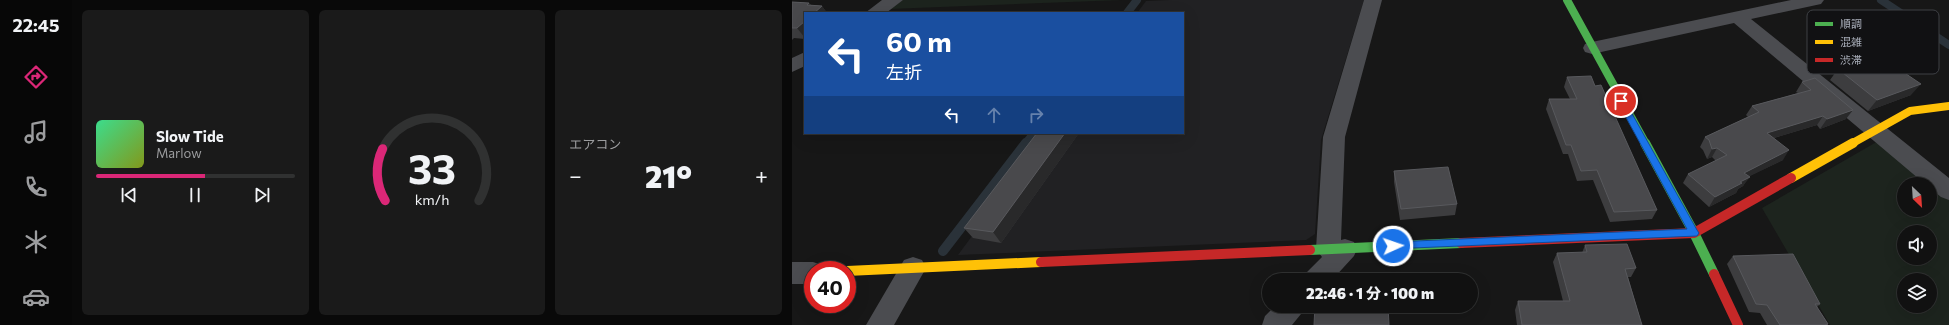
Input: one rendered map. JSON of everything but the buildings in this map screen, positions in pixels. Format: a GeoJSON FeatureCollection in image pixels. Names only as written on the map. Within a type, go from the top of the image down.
{"type":"FeatureCollection","features":[{"type":"Feature","properties":{"kind":"street"},"geometry":{"type":"LineString","coordinates":[[876,12],[894,0]]}},
{"type":"Feature","properties":{"kind":"street"},"geometry":{"type":"LineString","coordinates":[[1321,273],[1337,249],[1334,137],[1373,0]]}},
{"type":"Feature","properties":{"kind":"street"},"geometry":{"type":"LineString","coordinates":[[1567,0],[1694,233],[1738,325]]}},
{"type":"Feature","properties":{"kind":"street"},"geometry":{"type":"LineString","coordinates":[[1592,48],[1815,0]]}},
{"type":"Feature","properties":{"kind":"street"},"geometry":{"type":"LineString","coordinates":[[1738,17],[1807,74]]}},
{"type":"Feature","properties":{"kind":"street"},"geometry":{"type":"LineString","coordinates":[[792,66],[804,59]]}},
{"type":"Feature","properties":{"kind":"street"},"geometry":{"type":"LineString","coordinates":[[1807,74],[1949,191]]}},
{"type":"Feature","properties":{"kind":"street"},"geometry":{"type":"LineString","coordinates":[[856,271],[1694,233],[1910,111],[1949,106]]}},
{"type":"Feature","properties":{"kind":"street"},"geometry":{"type":"LineString","coordinates":[[879,325],[913,268]]}},
{"type":"Feature","properties":{"kind":"street"},"geometry":{"type":"LineString","coordinates":[[792,274],[804,273]]}},
{"type":"Feature","properties":{"kind":"street"},"geometry":{"type":"LineString","coordinates":[[1275,325],[1286,313]]}},
{"type":"Feature","properties":{"kind":"shaded area"},"geometry":{"type":"Polygon","coordinates":[[[903,0],[1122,0],[889,9],[903,0]]]}},
{"type":"Feature","properties":{"kind":"shaded area"},"geometry":{"type":"Polygon","coordinates":[[[1364,0],[1321,140],[1315,234],[1306,240],[958,255],[1047,134],[1184,134],[1184,12],[1138,12],[1146,1],[1364,0]]]}},
{"type":"Feature","properties":{"kind":"shaded area"},"geometry":{"type":"Polygon","coordinates":[[[1880,140],[1925,177],[1897,177],[1897,217],[1937,217],[1937,187],[1949,197],[1949,325],[1830,325],[1762,208],[1880,140]]]}},
{"type":"Feature","properties":{"kind":"waterway"},"geometry":{"type":"LineString","coordinates":[[1128,12],[1137,0]]}},
{"type":"Feature","properties":{"kind":"waterway"},"geometry":{"type":"LineString","coordinates":[[1881,0],[1896,10]]}},
{"type":"Feature","properties":{"kind":"waterway"},"geometry":{"type":"LineString","coordinates":[[1939,38],[1949,45]]}},
{"type":"Feature","properties":{"kind":"waterway"},"geometry":{"type":"LineString","coordinates":[[1025,144],[1033,134]]}},
{"type":"Feature","properties":{"kind":"waterway"},"geometry":{"type":"LineString","coordinates":[[943,251],[1026,143]]}},
{"type":"Feature","properties":{"kind":"traffic: fast"},"geometry":{"type":"LineString","coordinates":[[1567,0],[1694,233],[1714,274]]}},
{"type":"Feature","properties":{"kind":"traffic: fast"},"geometry":{"type":"LineString","coordinates":[[1310,250],[1461,243]]}},
{"type":"Feature","properties":{"kind":"traffic: slow"},"geometry":{"type":"LineString","coordinates":[[1791,178],[1910,111],[1949,106]]}},
{"type":"Feature","properties":{"kind":"traffic: slow"},"geometry":{"type":"LineString","coordinates":[[856,271],[1041,262]]}},
{"type":"Feature","properties":{"kind":"traffic: jam"},"geometry":{"type":"LineString","coordinates":[[1461,243],[1694,233],[1791,178]]}},
{"type":"Feature","properties":{"kind":"traffic: jam"},"geometry":{"type":"LineString","coordinates":[[1041,262],[1310,250]]}},
{"type":"Feature","properties":{"kind":"traffic: jam"},"geometry":{"type":"LineString","coordinates":[[1714,274],[1738,325]]}},
{"type":"Feature","properties":{"kind":"route"},"geometry":{"type":"LineString","coordinates":[[1393,246],[1694,233],[1621,101]]}}]}
